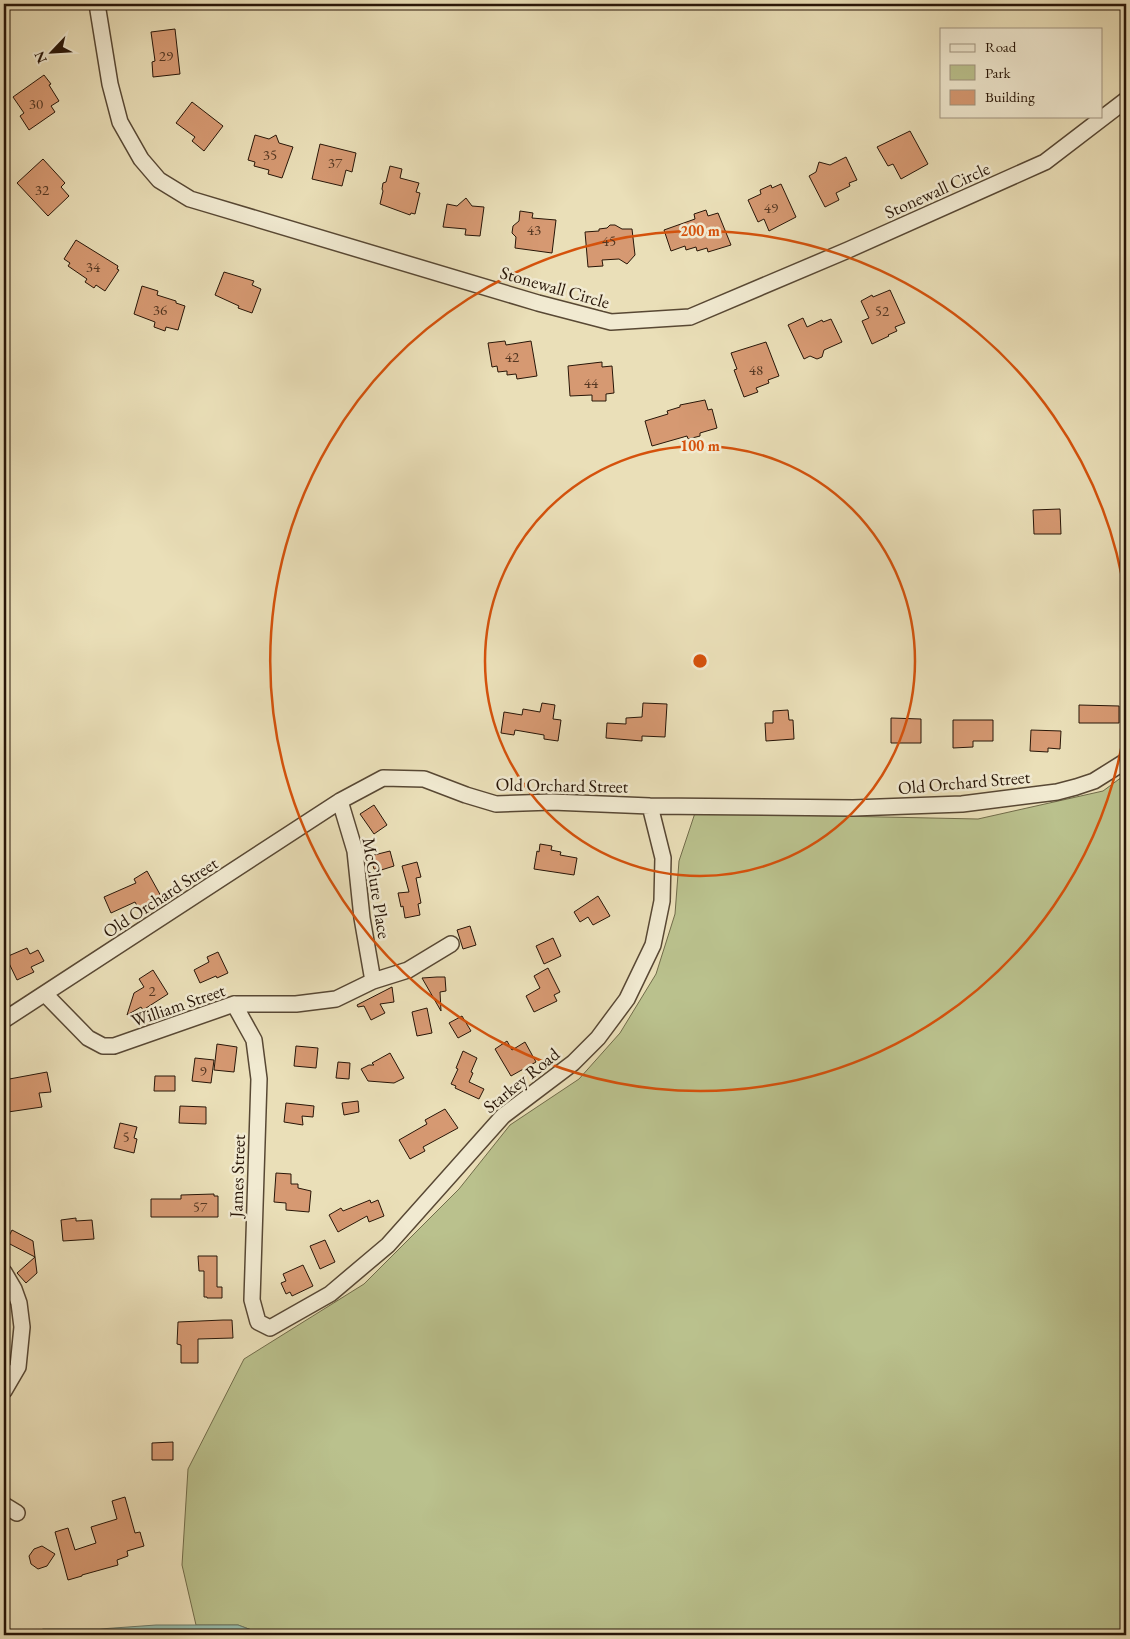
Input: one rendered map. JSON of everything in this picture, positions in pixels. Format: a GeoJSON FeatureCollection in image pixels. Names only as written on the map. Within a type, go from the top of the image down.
{"type":"FeatureCollection","features":[{"type":"Feature","properties":{"kind":"street","name":"Stonewall Circle"},"geometry":{"type":"LineString","coordinates":[[97,4],[110,84],[120,122],[141,159],[159,180],[190,199],[611,322],[690,317],[848,250],[1045,162],[1126,100]]}},
{"type":"Feature","properties":{"kind":"street","name":"Old Orchard Street"},"geometry":{"type":"LineString","coordinates":[[4,1020],[340,801],[383,778],[424,778],[466,796],[496,804],[552,802],[650,806],[853,808],[962,804],[1057,792],[1094,781],[1126,761]]}},
{"type":"Feature","properties":{"kind":"street","name":"McClure Place"},"geometry":{"type":"LineString","coordinates":[[340,801],[355,851],[362,918],[373,981]]}},
{"type":"Feature","properties":{"kind":"street","name":"Starkey Road"},"geometry":{"type":"LineString","coordinates":[[286,1320],[330,1294],[388,1245],[503,1116],[572,1063],[598,1038],[627,1000],[653,945],[662,901],[663,858],[650,806]]}},
{"type":"Feature","properties":{"kind":"street","name":"William Street"},"geometry":{"type":"LineString","coordinates":[[45,994],[88,1038],[103,1046],[114,1046],[234,1004],[296,1004],[336,999],[373,981],[408,970],[452,944]]}},
{"type":"Feature","properties":{"kind":"street","name":"James Street"},"geometry":{"type":"LineString","coordinates":[[234,1004],[254,1040],[259,1079],[252,1300],[258,1322],[270,1328],[286,1320]]}},
{"type":"Feature","properties":{"kind":"street"},"geometry":{"type":"LineString","coordinates":[[4,1272],[14,1288],[19,1303],[22,1327],[18,1367],[4,1391]]}},
{"type":"Feature","properties":{"kind":"green space"},"geometry":{"type":"Polygon","coordinates":[[[1126,774],[1126,1635],[265,1635],[238,1625],[196,1625],[182,1565],[188,1469],[244,1359],[364,1284],[459,1189],[510,1125],[579,1079],[620,1033],[656,974],[675,914],[679,861],[695,813],[978,819],[1103,791],[1126,774]]]}},
{"type":"Feature","properties":{"kind":"green space"},"geometry":{"type":"Polygon","coordinates":[[[8,1287],[4,1339],[4,1288],[8,1287]]]}},
{"type":"Feature","properties":{"kind":"water"},"geometry":{"type":"Polygon","coordinates":[[[156,1625],[238,1625],[265,1635],[30,1635],[43,1629],[100,1629],[156,1625]]]}},
{"type":"Feature","properties":{"kind":"building"},"geometry":{"type":"Polygon","coordinates":[[[175,29],[180,74],[153,77],[152,62],[155,61],[151,32],[175,29]]]}},
{"type":"Feature","properties":{"kind":"building"},"geometry":{"type":"Polygon","coordinates":[[[44,75],[51,84],[49,85],[59,101],[51,106],[55,112],[29,130],[20,116],[24,113],[13,97],[44,75]]]}},
{"type":"Feature","properties":{"kind":"building"},"geometry":{"type":"Polygon","coordinates":[[[192,102],[223,126],[204,151],[192,141],[195,137],[176,123],[192,102]]]}},
{"type":"Feature","properties":{"kind":"building"},"geometry":{"type":"Polygon","coordinates":[[[910,131],[928,164],[901,179],[893,164],[888,166],[877,147],[910,131]]]}},
{"type":"Feature","properties":{"kind":"building"},"geometry":{"type":"Polygon","coordinates":[[[255,135],[269,139],[276,135],[279,143],[293,147],[282,178],[268,174],[269,170],[254,166],[255,162],[248,160],[255,135]]]}},
{"type":"Feature","properties":{"kind":"building"},"geometry":{"type":"Polygon","coordinates":[[[320,144],[356,153],[352,172],[346,170],[342,186],[312,179],[320,144]]]}},
{"type":"Feature","properties":{"kind":"building"},"geometry":{"type":"Polygon","coordinates":[[[846,157],[857,180],[849,183],[850,186],[836,193],[839,200],[825,207],[809,176],[816,172],[819,162],[830,165],[846,157]]]}},
{"type":"Feature","properties":{"kind":"building"},"geometry":{"type":"Polygon","coordinates":[[[43,159],[65,183],[61,187],[69,196],[48,216],[17,183],[43,159]]]}},
{"type":"Feature","properties":{"kind":"building"},"geometry":{"type":"Polygon","coordinates":[[[390,166],[402,169],[400,178],[419,183],[416,192],[420,193],[415,214],[411,213],[410,215],[380,204],[383,183],[386,182],[390,166]]]}},
{"type":"Feature","properties":{"kind":"building"},"geometry":{"type":"Polygon","coordinates":[[[781,184],[796,217],[769,231],[764,219],[758,222],[748,200],[761,194],[760,190],[771,185],[772,188],[781,184]]]}},
{"type":"Feature","properties":{"kind":"building"},"geometry":{"type":"Polygon","coordinates":[[[466,198],[472,206],[484,207],[480,236],[465,235],[466,229],[443,227],[447,204],[457,206],[466,198]]]}},
{"type":"Feature","properties":{"kind":"building"},"geometry":{"type":"Polygon","coordinates":[[[706,210],[708,216],[718,213],[731,245],[708,252],[707,248],[697,251],[696,247],[686,250],[685,246],[671,251],[664,230],[695,219],[694,214],[706,210]]]}},
{"type":"Feature","properties":{"kind":"building"},"geometry":{"type":"Polygon","coordinates":[[[520,211],[533,213],[532,218],[556,220],[552,253],[515,248],[516,237],[512,233],[513,226],[519,221],[520,211]]]}},
{"type":"Feature","properties":{"kind":"building"},"geometry":{"type":"Polygon","coordinates":[[[610,225],[615,225],[622,229],[632,229],[635,255],[627,264],[619,259],[602,260],[603,266],[588,267],[585,232],[599,231],[599,229],[607,228],[610,225]]]}},
{"type":"Feature","properties":{"kind":"building"},"geometry":{"type":"Polygon","coordinates":[[[76,240],[118,266],[117,269],[119,270],[105,291],[96,285],[94,288],[85,282],[87,279],[68,266],[70,263],[64,259],[76,240]]]}},
{"type":"Feature","properties":{"kind":"building"},"geometry":{"type":"Polygon","coordinates":[[[224,272],[254,281],[252,285],[261,289],[252,313],[238,308],[239,306],[215,295],[224,272]]]}},
{"type":"Feature","properties":{"kind":"building"},"geometry":{"type":"Polygon","coordinates":[[[142,286],[158,291],[157,295],[185,306],[178,330],[166,327],[165,331],[154,327],[155,322],[134,314],[142,286]]]}},
{"type":"Feature","properties":{"kind":"building"},"geometry":{"type":"Polygon","coordinates":[[[890,290],[905,323],[895,327],[897,331],[872,344],[862,321],[869,318],[861,301],[872,295],[873,297],[890,290]]]}},
{"type":"Feature","properties":{"kind":"building"},"geometry":{"type":"Polygon","coordinates":[[[803,318],[807,327],[822,320],[823,322],[831,319],[842,342],[824,350],[822,357],[817,359],[810,356],[804,359],[788,325],[803,318]]]}},
{"type":"Feature","properties":{"kind":"building"},"geometry":{"type":"Polygon","coordinates":[[[505,341],[506,345],[531,341],[537,376],[517,379],[516,374],[507,375],[507,371],[498,372],[497,366],[492,367],[488,343],[505,341]]]}},
{"type":"Feature","properties":{"kind":"building"},"geometry":{"type":"Polygon","coordinates":[[[766,342],[779,376],[768,380],[769,383],[756,388],[758,392],[744,397],[734,370],[737,369],[731,353],[766,342]]]}},
{"type":"Feature","properties":{"kind":"building"},"geometry":{"type":"Polygon","coordinates":[[[602,362],[602,367],[612,366],[614,393],[606,394],[606,401],[592,401],[592,395],[570,396],[568,366],[602,362]]]}},
{"type":"Feature","properties":{"kind":"building"},"geometry":{"type":"Polygon","coordinates":[[[705,400],[708,410],[712,409],[717,428],[700,433],[700,436],[688,439],[687,436],[652,446],[645,421],[668,414],[667,411],[680,407],[680,405],[705,400]]]}},
{"type":"Feature","properties":{"kind":"building"},"geometry":{"type":"Polygon","coordinates":[[[1060,509],[1061,534],[1034,534],[1033,510],[1060,509]]]}},
{"type":"Feature","properties":{"kind":"building"},"geometry":{"type":"Polygon","coordinates":[[[542,703],[555,705],[553,719],[561,720],[558,741],[544,739],[544,735],[515,730],[514,735],[501,733],[504,712],[522,715],[523,709],[540,712],[542,703]]]}},
{"type":"Feature","properties":{"kind":"building"},"geometry":{"type":"Polygon","coordinates":[[[643,703],[667,704],[665,737],[642,736],[642,741],[606,738],[607,723],[626,724],[626,718],[642,717],[643,703]]]}},
{"type":"Feature","properties":{"kind":"building"},"geometry":{"type":"Polygon","coordinates":[[[1079,705],[1119,706],[1119,723],[1079,723],[1079,705]]]}},
{"type":"Feature","properties":{"kind":"building"},"geometry":{"type":"Polygon","coordinates":[[[788,710],[789,720],[793,720],[794,739],[766,741],[765,723],[773,723],[773,711],[788,710]]]}},
{"type":"Feature","properties":{"kind":"building"},"geometry":{"type":"Polygon","coordinates":[[[891,718],[921,719],[921,743],[891,743],[891,718]]]}},
{"type":"Feature","properties":{"kind":"building"},"geometry":{"type":"Polygon","coordinates":[[[953,720],[993,720],[993,741],[973,741],[973,747],[953,748],[953,720]]]}},
{"type":"Feature","properties":{"kind":"building"},"geometry":{"type":"Polygon","coordinates":[[[1031,730],[1061,731],[1060,749],[1048,748],[1048,752],[1030,751],[1031,730]]]}},
{"type":"Feature","properties":{"kind":"building"},"geometry":{"type":"Polygon","coordinates":[[[374,805],[387,825],[374,834],[360,814],[374,805]]]}},
{"type":"Feature","properties":{"kind":"building"},"geometry":{"type":"Polygon","coordinates":[[[540,844],[552,846],[551,850],[561,852],[560,855],[577,858],[574,875],[534,869],[540,844]]]}},
{"type":"Feature","properties":{"kind":"building"},"geometry":{"type":"Polygon","coordinates":[[[390,851],[394,866],[378,871],[374,869],[370,856],[390,851]]]}},
{"type":"Feature","properties":{"kind":"building"},"geometry":{"type":"Polygon","coordinates":[[[417,862],[421,877],[416,878],[421,903],[418,904],[420,915],[405,918],[398,893],[409,892],[402,866],[417,862]]]}},
{"type":"Feature","properties":{"kind":"building"},"geometry":{"type":"Polygon","coordinates":[[[147,871],[162,898],[140,911],[135,902],[111,913],[104,897],[136,883],[134,879],[147,871]]]}},
{"type":"Feature","properties":{"kind":"building"},"geometry":{"type":"Polygon","coordinates":[[[598,896],[610,916],[593,925],[588,917],[580,922],[574,912],[598,896]]]}},
{"type":"Feature","properties":{"kind":"building"},"geometry":{"type":"Polygon","coordinates":[[[470,926],[476,945],[463,949],[457,930],[470,926]]]}},
{"type":"Feature","properties":{"kind":"building"},"geometry":{"type":"Polygon","coordinates":[[[553,938],[561,956],[544,964],[536,946],[553,938]]]}},
{"type":"Feature","properties":{"kind":"building"},"geometry":{"type":"Polygon","coordinates":[[[27,948],[30,954],[38,950],[44,961],[31,967],[34,972],[17,980],[6,957],[27,948]]]}},
{"type":"Feature","properties":{"kind":"building"},"geometry":{"type":"Polygon","coordinates":[[[218,952],[228,973],[200,983],[194,970],[209,962],[207,957],[218,952]]]}},
{"type":"Feature","properties":{"kind":"building"},"geometry":{"type":"Polygon","coordinates":[[[548,968],[560,992],[554,995],[557,1001],[534,1012],[526,996],[540,988],[534,976],[548,968]]]}},
{"type":"Feature","properties":{"kind":"building"},"geometry":{"type":"Polygon","coordinates":[[[153,970],[168,994],[143,1010],[141,1007],[127,1015],[134,993],[144,987],[139,979],[153,970]]]}},
{"type":"Feature","properties":{"kind":"building"},"geometry":{"type":"Polygon","coordinates":[[[445,977],[446,991],[440,992],[441,1011],[422,978],[445,977]]]}},
{"type":"Feature","properties":{"kind":"building"},"geometry":{"type":"Polygon","coordinates":[[[392,987],[394,1002],[380,1004],[385,1013],[371,1020],[364,1006],[358,1007],[357,1005],[392,987]]]}},
{"type":"Feature","properties":{"kind":"building"},"geometry":{"type":"Polygon","coordinates":[[[427,1008],[432,1033],[417,1036],[412,1012],[427,1008]]]}},
{"type":"Feature","properties":{"kind":"building"},"geometry":{"type":"Polygon","coordinates":[[[462,1016],[471,1031],[458,1038],[449,1023],[462,1016]]]}},
{"type":"Feature","properties":{"kind":"building"},"geometry":{"type":"Polygon","coordinates":[[[507,1041],[512,1050],[525,1042],[536,1062],[511,1076],[495,1049],[507,1041]]]}},
{"type":"Feature","properties":{"kind":"building"},"geometry":{"type":"Polygon","coordinates":[[[217,1044],[237,1047],[234,1072],[214,1070],[217,1044]]]}},
{"type":"Feature","properties":{"kind":"building"},"geometry":{"type":"Polygon","coordinates":[[[296,1046],[318,1048],[316,1068],[294,1066],[296,1046]]]}},
{"type":"Feature","properties":{"kind":"building"},"geometry":{"type":"Polygon","coordinates":[[[463,1051],[477,1058],[469,1082],[484,1089],[479,1099],[455,1088],[456,1086],[451,1084],[463,1051]]]}},
{"type":"Feature","properties":{"kind":"building"},"geometry":{"type":"Polygon","coordinates":[[[390,1053],[404,1078],[394,1083],[368,1081],[361,1069],[374,1065],[372,1063],[390,1053]]]}},
{"type":"Feature","properties":{"kind":"building"},"geometry":{"type":"Polygon","coordinates":[[[195,1058],[214,1060],[211,1083],[192,1081],[195,1058]]]}},
{"type":"Feature","properties":{"kind":"building"},"geometry":{"type":"Polygon","coordinates":[[[338,1062],[350,1063],[349,1079],[336,1078],[338,1062]]]}},
{"type":"Feature","properties":{"kind":"building"},"geometry":{"type":"Polygon","coordinates":[[[47,1072],[51,1092],[39,1093],[42,1107],[8,1112],[4,1080],[47,1072]]]}},
{"type":"Feature","properties":{"kind":"building"},"geometry":{"type":"Polygon","coordinates":[[[155,1076],[175,1076],[175,1091],[154,1091],[155,1076]]]}},
{"type":"Feature","properties":{"kind":"building"},"geometry":{"type":"Polygon","coordinates":[[[358,1101],[359,1112],[344,1115],[342,1103],[358,1101]]]}},
{"type":"Feature","properties":{"kind":"building"},"geometry":{"type":"Polygon","coordinates":[[[286,1103],[314,1106],[313,1117],[302,1116],[303,1125],[284,1122],[286,1103]]]}},
{"type":"Feature","properties":{"kind":"building"},"geometry":{"type":"Polygon","coordinates":[[[180,1106],[206,1107],[206,1124],[179,1123],[180,1106]]]}},
{"type":"Feature","properties":{"kind":"building"},"geometry":{"type":"Polygon","coordinates":[[[445,1109],[458,1128],[423,1147],[425,1151],[410,1159],[399,1140],[427,1124],[425,1120],[445,1109]]]}},
{"type":"Feature","properties":{"kind":"building"},"geometry":{"type":"Polygon","coordinates":[[[120,1123],[137,1127],[134,1138],[137,1139],[134,1153],[114,1148],[120,1123]]]}},
{"type":"Feature","properties":{"kind":"building"},"geometry":{"type":"Polygon","coordinates":[[[276,1173],[291,1174],[291,1184],[298,1184],[298,1188],[311,1191],[309,1212],[286,1210],[286,1203],[274,1202],[276,1173]]]}},
{"type":"Feature","properties":{"kind":"building"},"geometry":{"type":"Polygon","coordinates":[[[214,1194],[214,1196],[218,1196],[218,1217],[151,1217],[151,1199],[181,1199],[181,1195],[214,1194]]]}},
{"type":"Feature","properties":{"kind":"building"},"geometry":{"type":"Polygon","coordinates":[[[370,1200],[371,1203],[378,1200],[384,1216],[369,1222],[367,1216],[338,1232],[329,1215],[341,1208],[343,1211],[370,1200]]]}},
{"type":"Feature","properties":{"kind":"building"},"geometry":{"type":"Polygon","coordinates":[[[76,1218],[76,1221],[92,1220],[94,1239],[63,1241],[61,1220],[76,1218]]]}},
{"type":"Feature","properties":{"kind":"building"},"geometry":{"type":"Polygon","coordinates":[[[12,1230],[33,1241],[35,1257],[6,1242],[12,1230]]]}},
{"type":"Feature","properties":{"kind":"building"},"geometry":{"type":"Polygon","coordinates":[[[325,1240],[335,1262],[320,1269],[310,1246],[325,1240]]]}},
{"type":"Feature","properties":{"kind":"building"},"geometry":{"type":"Polygon","coordinates":[[[198,1256],[217,1256],[217,1287],[222,1287],[222,1298],[204,1297],[204,1271],[199,1271],[198,1256]]]}},
{"type":"Feature","properties":{"kind":"building"},"geometry":{"type":"Polygon","coordinates":[[[35,1257],[37,1273],[26,1283],[17,1273],[35,1257]]]}},
{"type":"Feature","properties":{"kind":"building"},"geometry":{"type":"Polygon","coordinates":[[[303,1265],[313,1286],[292,1296],[290,1292],[286,1294],[281,1283],[286,1281],[283,1274],[303,1265]]]}},
{"type":"Feature","properties":{"kind":"building"},"geometry":{"type":"Polygon","coordinates":[[[232,1320],[233,1338],[198,1339],[198,1363],[181,1363],[181,1345],[177,1344],[178,1322],[232,1320]]]}},
{"type":"Feature","properties":{"kind":"building"},"geometry":{"type":"Polygon","coordinates":[[[173,1442],[173,1460],[152,1460],[152,1443],[173,1442]]]}},
{"type":"Feature","properties":{"kind":"building"},"geometry":{"type":"Polygon","coordinates":[[[125,1497],[135,1533],[140,1532],[144,1546],[127,1551],[128,1556],[117,1560],[118,1565],[68,1580],[55,1532],[68,1528],[75,1550],[96,1543],[91,1527],[117,1519],[112,1501],[125,1497]]]}},
{"type":"Feature","properties":{"kind":"building"},"geometry":{"type":"Polygon","coordinates":[[[42,1546],[55,1554],[47,1566],[38,1569],[31,1564],[29,1556],[34,1549],[42,1546]]]}}]}
